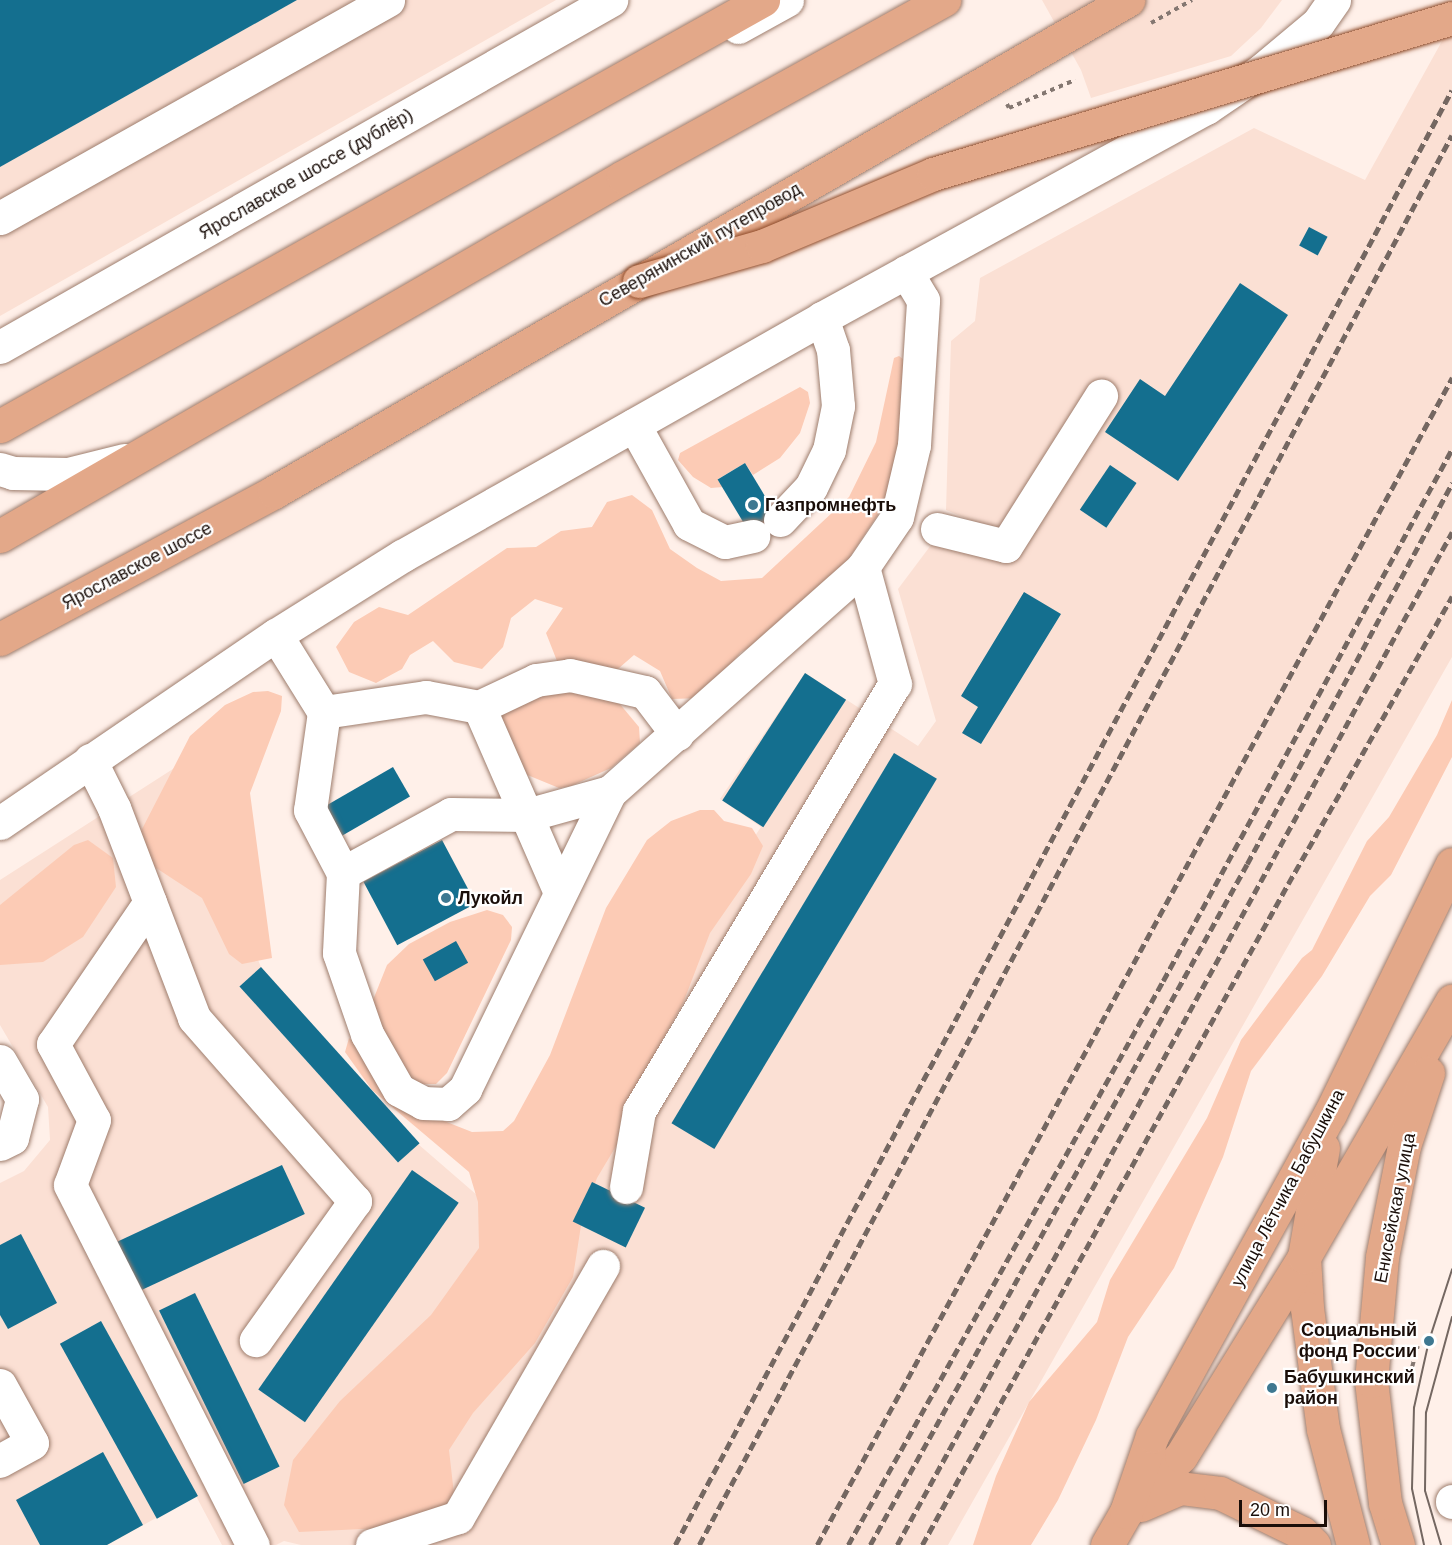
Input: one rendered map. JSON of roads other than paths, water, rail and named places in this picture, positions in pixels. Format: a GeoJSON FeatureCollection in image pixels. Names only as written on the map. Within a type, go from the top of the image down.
{"type":"FeatureCollection","features":[{"type":"Feature","properties":{"kind":"main road"},"geometry":{"type":"LineString","coordinates":[[0,426],[763,0]]}},
{"type":"Feature","properties":{"kind":"main road"},"geometry":{"type":"LineString","coordinates":[[0,536],[219,412],[623,177],[944,0]]}},
{"type":"Feature","properties":{"kind":"main road","name":"Северянинский путепровод"},"geometry":{"type":"LineString","coordinates":[[274,492],[1128,0]]}},
{"type":"Feature","properties":{"kind":"main road"},"geometry":{"type":"LineString","coordinates":[[639,280],[762,246],[844,208],[933,174],[1452,18]]}},
{"type":"Feature","properties":{"kind":"main road","name":"Ярославское шоссе"},"geometry":{"type":"LineString","coordinates":[[0,639],[274,492]]}},
{"type":"Feature","properties":{"kind":"main road","name":"улица Лётчика Бабушкина"},"geometry":{"type":"LineString","coordinates":[[1107,1545],[1126,1512],[1152,1436],[1330,1114],[1452,864]]}},
{"type":"Feature","properties":{"kind":"main road","name":"улица Лётчика Бабушкина"},"geometry":{"type":"LineString","coordinates":[[1126,1512],[1181,1456],[1304,1257],[1449,1009]]}},
{"type":"Feature","properties":{"kind":"main road","name":"Енисейская улица"},"geometry":{"type":"LineString","coordinates":[[1398,1545],[1385,1503],[1371,1389],[1382,1257],[1404,1146],[1449,1009]]}},
{"type":"Feature","properties":{"kind":"main road"},"geometry":{"type":"LineString","coordinates":[[1330,1114],[1304,1257],[1314,1383],[1353,1545]]}},
{"type":"Feature","properties":{"kind":"main road"},"geometry":{"type":"LineString","coordinates":[[1126,1512],[1180,1488],[1220,1493],[1302,1533],[1314,1545]]}},
{"type":"Feature","properties":{"kind":"street"},"geometry":{"type":"LineString","coordinates":[[0,218],[388,0]]}},
{"type":"Feature","properties":{"kind":"street","name":"Ярославское шоссе (дублёр)"},"geometry":{"type":"LineString","coordinates":[[0,347],[612,0]]}},
{"type":"Feature","properties":{"kind":"street"},"geometry":{"type":"LineString","coordinates":[[735,29],[787,0]]}},
{"type":"Feature","properties":{"kind":"street"},"geometry":{"type":"LineString","coordinates":[[0,823],[276,636],[402,556],[822,318],[1206,108],[1262,70],[1318,23],[1334,0]]}},
{"type":"Feature","properties":{"kind":"street"},"geometry":{"type":"LineString","coordinates":[[276,636],[324,712],[310,810],[343,873],[339,953],[367,1034],[399,1090],[423,1103],[448,1104],[465,1089],[559,890],[610,792],[863,567],[897,518],[914,445],[923,300],[906,272]]}},
{"type":"Feature","properties":{"kind":"street"},"geometry":{"type":"LineString","coordinates":[[634,425],[689,524],[725,542],[766,528],[811,487],[829,450],[838,406],[833,350],[822,318]]}},
{"type":"Feature","properties":{"kind":"street"},"geometry":{"type":"LineString","coordinates":[[937,530],[1006,546],[1101,396]]}},
{"type":"Feature","properties":{"kind":"street"},"geometry":{"type":"LineString","coordinates":[[0,469],[14,473],[68,474],[138,457]]}},
{"type":"Feature","properties":{"kind":"street"},"geometry":{"type":"LineString","coordinates":[[626,1188],[639,1111],[895,684],[863,567]]}},
{"type":"Feature","properties":{"kind":"street"},"geometry":{"type":"LineString","coordinates":[[324,712],[426,697],[479,707],[536,680],[570,675],[645,692],[677,734]]}},
{"type":"Feature","properties":{"kind":"street"},"geometry":{"type":"LineString","coordinates":[[479,707],[559,890]]}},
{"type":"Feature","properties":{"kind":"street"},"geometry":{"type":"LineString","coordinates":[[90,760],[114,808],[194,1018],[355,1201],[256,1340]]}},
{"type":"Feature","properties":{"kind":"street"},"geometry":{"type":"LineString","coordinates":[[343,873],[451,814],[527,815],[610,792]]}},
{"type":"Feature","properties":{"kind":"street"},"geometry":{"type":"LineString","coordinates":[[150,902],[53,1044],[94,1120],[70,1185],[254,1545]]}},
{"type":"Feature","properties":{"kind":"street"},"geometry":{"type":"LineString","coordinates":[[0,1061],[22,1100],[12,1138],[0,1144]]}},
{"type":"Feature","properties":{"kind":"street"},"geometry":{"type":"LineString","coordinates":[[372,1545],[458,1517],[603,1266]]}},
{"type":"Feature","properties":{"kind":"street"},"geometry":{"type":"LineString","coordinates":[[0,1385],[32,1443],[0,1461]]}},
{"type":"Feature","properties":{"kind":"tram line"},"geometry":{"type":"LineString","coordinates":[[1424,1545],[1412,1489],[1414,1408],[1429,1341],[1452,1270]]}},
{"type":"Feature","properties":{"kind":"tram line"},"geometry":{"type":"LineString","coordinates":[[1441,1545],[1425,1491],[1426,1413],[1452,1317]]}},
{"type":"Feature","properties":{"kind":"railway"},"geometry":{"type":"LineString","coordinates":[[675,1545],[1452,90]]}},
{"type":"Feature","properties":{"kind":"railway"},"geometry":{"type":"LineString","coordinates":[[699,1545],[1452,135]]}},
{"type":"Feature","properties":{"kind":"railway"},"geometry":{"type":"LineString","coordinates":[[817,1545],[1452,378]]}},
{"type":"Feature","properties":{"kind":"railway"},"geometry":{"type":"LineString","coordinates":[[848,1545],[1163,981],[1452,449]]}},
{"type":"Feature","properties":{"kind":"railway"},"geometry":{"type":"LineString","coordinates":[[870,1545],[1247,864],[1452,483]]}},
{"type":"Feature","properties":{"kind":"railway"},"geometry":{"type":"LineString","coordinates":[[897,1545],[1452,532]]}},
{"type":"Feature","properties":{"kind":"railway"},"geometry":{"type":"LineString","coordinates":[[922,1545],[1288,884],[1452,597]]}},
{"type":"Feature","properties":{"kind":"place","name":"Газпромнефть"},"geometry":{"type":"Point","coordinates":[753,505]}},
{"type":"Feature","properties":{"kind":"place","name":"Лукойл"},"geometry":{"type":"Point","coordinates":[446,898]}},
{"type":"Feature","properties":{"kind":"place","name":"Социальный фонд России"},"geometry":{"type":"Point","coordinates":[1429,1341]}},
{"type":"Feature","properties":{"kind":"place","name":"Бабушкинский район"},"geometry":{"type":"Point","coordinates":[1272,1388]}}]}
